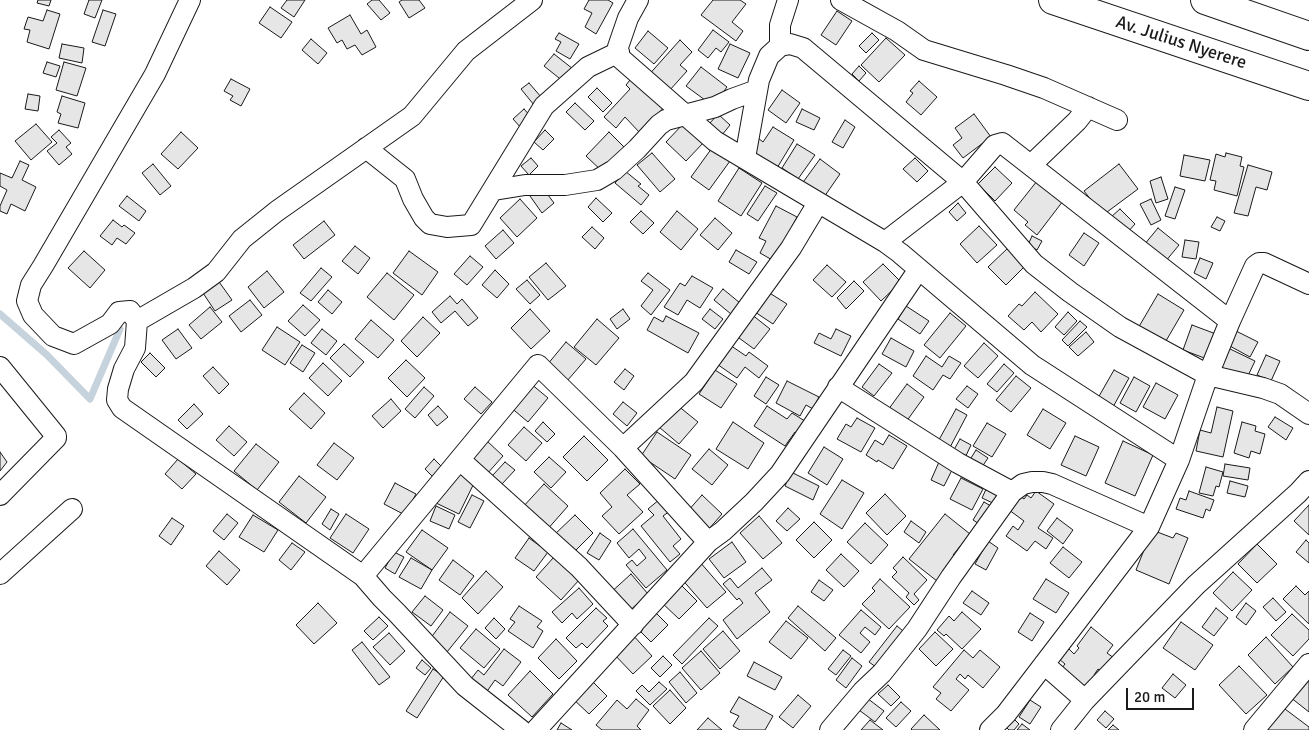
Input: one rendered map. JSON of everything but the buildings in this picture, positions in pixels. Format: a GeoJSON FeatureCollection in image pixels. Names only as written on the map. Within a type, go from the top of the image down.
{"type":"FeatureCollection","features":[{"type":"Feature","properties":{"kind":"main road","name":"Av. Julius Nyerere"},"geometry":{"type":"LineString","coordinates":[[1053,0],[1309,86]]}},
{"type":"Feature","properties":{"kind":"main road"},"geometry":{"type":"LineString","coordinates":[[1205,0],[1309,36]]}},
{"type":"Feature","properties":{"kind":"street"},"geometry":{"type":"LineString","coordinates":[[190,0],[155,74],[31,285],[27,301],[33,315],[53,336],[74,344],[110,324],[120,312],[130,311],[137,321],[135,348],[124,369],[118,389],[117,400],[122,408],[363,576],[465,686],[521,730]]}},
{"type":"Feature","properties":{"kind":"street"},"geometry":{"type":"LineString","coordinates":[[137,321],[194,288],[216,272],[242,239],[277,211],[412,116],[466,50],[532,0]]}},
{"type":"Feature","properties":{"kind":"street"},"geometry":{"type":"LineString","coordinates":[[638,0],[628,18],[618,47],[619,57],[685,115],[715,140],[885,242],[1032,365],[1179,460]]}},
{"type":"Feature","properties":{"kind":"street"},"geometry":{"type":"LineString","coordinates":[[780,46],[780,25],[788,0]]}},
{"type":"Feature","properties":{"kind":"street"},"geometry":{"type":"LineString","coordinates":[[841,0],[898,32],[924,50],[1006,74],[1044,88],[1117,120]]}},
{"type":"Feature","properties":{"kind":"street"},"geometry":{"type":"LineString","coordinates":[[744,158],[759,80],[769,56],[780,46],[790,44],[802,48],[963,182],[1034,264],[1070,292],[1120,326],[1208,375],[1280,394],[1309,414]]}},
{"type":"Feature","properties":{"kind":"street"},"geometry":{"type":"LineString","coordinates":[[366,148],[405,179],[413,199],[424,218],[430,224],[447,227],[471,225],[544,106],[588,66],[619,52]]}},
{"type":"Feature","properties":{"kind":"street"},"geometry":{"type":"LineString","coordinates":[[494,190],[525,185],[565,185],[597,180],[614,170],[637,149],[659,124],[666,120],[715,107],[732,98],[757,90]]}},
{"type":"Feature","properties":{"kind":"street"},"geometry":{"type":"LineString","coordinates":[[1031,165],[1077,121],[1088,107]]}},
{"type":"Feature","properties":{"kind":"street"},"geometry":{"type":"LineString","coordinates":[[885,242],[963,182],[998,143],[1002,143],[1230,321]]}},
{"type":"Feature","properties":{"kind":"street"},"geometry":{"type":"LineString","coordinates":[[623,448],[694,382],[791,248],[818,203]]}},
{"type":"Feature","properties":{"kind":"street"},"geometry":{"type":"LineString","coordinates":[[990,730],[1006,714],[1149,527],[1179,460],[1208,375],[1255,266],[1259,263],[1264,263],[1309,284]]}},
{"type":"Feature","properties":{"kind":"street"},"geometry":{"type":"LineString","coordinates":[[536,730],[708,542],[736,519],[780,474],[918,269]]}},
{"type":"Feature","properties":{"kind":"street"},"geometry":{"type":"LineString","coordinates":[[363,576],[538,365],[623,448],[708,542]]}},
{"type":"Feature","properties":{"kind":"street"},"geometry":{"type":"LineString","coordinates":[[0,367],[56,436],[0,496]]}},
{"type":"Feature","properties":{"kind":"street"},"geometry":{"type":"LineString","coordinates":[[838,387],[958,463],[1012,492]]}},
{"type":"Feature","properties":{"kind":"street"},"geometry":{"type":"LineString","coordinates":[[460,460],[579,567],[632,625]]}},
{"type":"Feature","properties":{"kind":"street"},"geometry":{"type":"LineString","coordinates":[[1060,730],[1085,700],[1196,585],[1298,494],[1309,480]]}},
{"type":"Feature","properties":{"kind":"street"},"geometry":{"type":"LineString","coordinates":[[830,730],[863,691],[882,673],[917,629],[951,577],[1012,492],[1023,484],[1043,482],[1052,484],[1149,527]]}},
{"type":"Feature","properties":{"kind":"street"},"geometry":{"type":"LineString","coordinates":[[0,574],[72,509]]}},
{"type":"Feature","properties":{"kind":"street"},"geometry":{"type":"LineString","coordinates":[[1044,664],[1085,700]]}},
{"type":"Feature","properties":{"kind":"street"},"geometry":{"type":"LineString","coordinates":[[1254,730],[1309,664]]}},
{"type":"Feature","properties":{"kind":"waterway"},"geometry":{"type":"LineString","coordinates":[[0,314],[47,355],[90,399],[120,329]]}}]}
